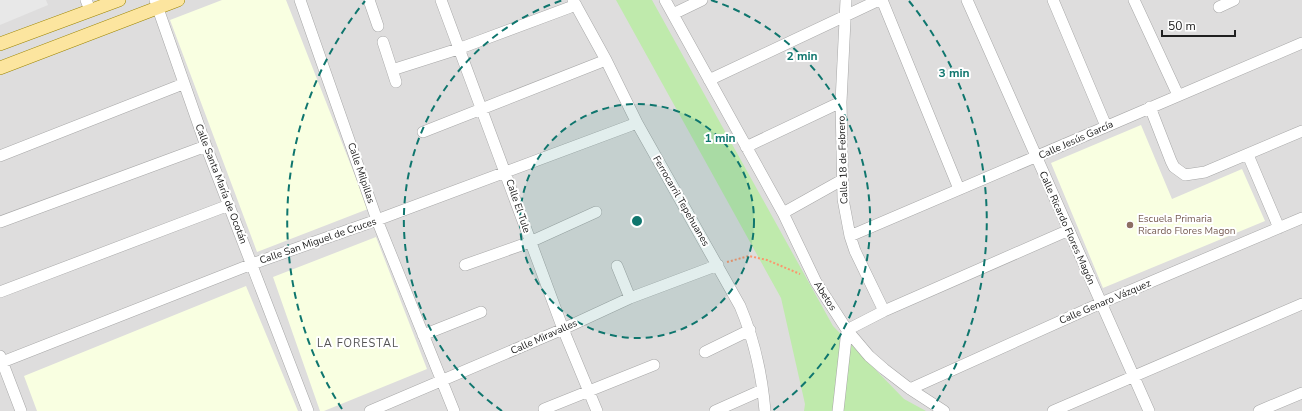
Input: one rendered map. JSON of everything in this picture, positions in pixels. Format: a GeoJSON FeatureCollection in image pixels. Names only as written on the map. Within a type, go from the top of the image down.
{"type":"FeatureCollection","features":[{"type":"Feature","properties":{"kind":"main road"},"geometry":{"type":"LineString","coordinates":[[0,44],[88,5],[119,0]]}},
{"type":"Feature","properties":{"kind":"main road"},"geometry":{"type":"LineString","coordinates":[[0,68],[157,3],[178,0]]}},
{"type":"Feature","properties":{"kind":"street","name":"Calle Milpillas"},"geometry":{"type":"LineString","coordinates":[[300,0],[377,220],[454,411]]}},
{"type":"Feature","properties":{"kind":"street"},"geometry":{"type":"LineString","coordinates":[[369,0],[378,26]]}},
{"type":"Feature","properties":{"kind":"street","name":"Calle El Tule"},"geometry":{"type":"LineString","coordinates":[[440,0],[506,172],[530,242],[563,329],[597,411]]}},
{"type":"Feature","properties":{"kind":"street","name":"Abetos"},"geometry":{"type":"LineString","coordinates":[[665,0],[782,213],[816,282],[847,330],[869,356],[910,389],[944,411]]}},
{"type":"Feature","properties":{"kind":"street"},"geometry":{"type":"LineString","coordinates":[[673,14],[702,0]]}},
{"type":"Feature","properties":{"kind":"street","name":"Calle 18 de Febrero"},"geometry":{"type":"LineString","coordinates":[[846,0],[844,16],[841,102],[843,199],[850,236],[884,311]]}},
{"type":"Feature","properties":{"kind":"street"},"geometry":{"type":"LineString","coordinates":[[709,80],[880,0],[959,189]]}},
{"type":"Feature","properties":{"kind":"street","name":"Calle Ricardo Flores Magón"},"geometry":{"type":"LineString","coordinates":[[967,0],[1149,411]]}},
{"type":"Feature","properties":{"kind":"street"},"geometry":{"type":"LineString","coordinates":[[1053,0],[1106,126]]}},
{"type":"Feature","properties":{"kind":"street"},"geometry":{"type":"LineString","coordinates":[[1134,0],[1178,96]]}},
{"type":"Feature","properties":{"kind":"street"},"geometry":{"type":"LineString","coordinates":[[1219,7],[1234,0]]}},
{"type":"Feature","properties":{"kind":"street"},"geometry":{"type":"LineString","coordinates":[[392,70],[458,49],[575,2]]}},
{"type":"Feature","properties":{"kind":"street","name":"Ferrocarril Tepehuanes"},"geometry":{"type":"LineString","coordinates":[[575,2],[637,123],[740,306],[750,330],[756,351],[765,411]]}},
{"type":"Feature","properties":{"kind":"street","name":"Calle Santa María de Ocotán"},"geometry":{"type":"LineString","coordinates":[[157,3],[183,84],[308,411]]}},
{"type":"Feature","properties":{"kind":"street"},"geometry":{"type":"LineString","coordinates":[[383,42],[396,82]]}},
{"type":"Feature","properties":{"kind":"street","name":"Calle Jesús García"},"geometry":{"type":"LineString","coordinates":[[850,236],[1302,43]]}},
{"type":"Feature","properties":{"kind":"street"},"geometry":{"type":"LineString","coordinates":[[423,132],[606,60]]}},
{"type":"Feature","properties":{"kind":"street"},"geometry":{"type":"LineString","coordinates":[[0,156],[183,84]]}},
{"type":"Feature","properties":{"kind":"street"},"geometry":{"type":"LineString","coordinates":[[746,147],[841,102]]}},
{"type":"Feature","properties":{"kind":"street"},"geometry":{"type":"LineString","coordinates":[[1150,107],[1174,167],[1185,175],[1197,174],[1248,155],[1302,131]]}},
{"type":"Feature","properties":{"kind":"street","name":"Calle San Miguel de Cruces"},"geometry":{"type":"LineString","coordinates":[[1,360],[252,264],[377,220],[637,123]]}},
{"type":"Feature","properties":{"kind":"street"},"geometry":{"type":"LineString","coordinates":[[0,222],[206,146]]}},
{"type":"Feature","properties":{"kind":"street"},"geometry":{"type":"LineString","coordinates":[[1248,155],[1279,228]]}},
{"type":"Feature","properties":{"kind":"street"},"geometry":{"type":"LineString","coordinates":[[782,213],[842,180]]}},
{"type":"Feature","properties":{"kind":"street"},"geometry":{"type":"LineString","coordinates":[[0,292],[229,205]]}},
{"type":"Feature","properties":{"kind":"street"},"geometry":{"type":"LineString","coordinates":[[465,265],[530,242],[596,212]]}},
{"type":"Feature","properties":{"kind":"street","name":"Calle Genaro Vázquez"},"geometry":{"type":"LineString","coordinates":[[910,389],[1102,303],[1302,218]]}},
{"type":"Feature","properties":{"kind":"street"},"geometry":{"type":"LineString","coordinates":[[838,411],[847,330],[884,311],[1069,230]]}},
{"type":"Feature","properties":{"kind":"street","name":"Calle Miravalles"},"geometry":{"type":"LineString","coordinates":[[370,411],[563,329],[630,298],[718,265]]}},
{"type":"Feature","properties":{"kind":"street"},"geometry":{"type":"LineString","coordinates":[[617,266],[630,298]]}},
{"type":"Feature","properties":{"kind":"street"},"geometry":{"type":"LineString","coordinates":[[1053,411],[1302,304]]}},
{"type":"Feature","properties":{"kind":"street"},"geometry":{"type":"LineString","coordinates":[[423,335],[480,312]]}},
{"type":"Feature","properties":{"kind":"street"},"geometry":{"type":"LineString","coordinates":[[705,352],[750,330]]}},
{"type":"Feature","properties":{"kind":"street"},"geometry":{"type":"LineString","coordinates":[[1,360],[22,411]]}},
{"type":"Feature","properties":{"kind":"street"},"geometry":{"type":"LineString","coordinates":[[544,409],[654,365]]}},
{"type":"Feature","properties":{"kind":"street"},"geometry":{"type":"LineString","coordinates":[[715,411],[762,390]]}},
{"type":"Feature","properties":{"kind":"street"},"geometry":{"type":"LineString","coordinates":[[1258,411],[1302,393]]}},
{"type":"Feature","properties":{"kind":"path"},"geometry":{"type":"LineString","coordinates":[[718,265],[749,256],[767,260],[816,282]]}},
{"type":"Feature","properties":{"kind":"shaded area"},"geometry":{"type":"Polygon","coordinates":[[[0,0],[1302,0],[1302,411],[0,411],[0,0]]]}},
{"type":"Feature","properties":{"kind":"shaded area"},"geometry":{"type":"Polygon","coordinates":[[[0,0],[46,0],[48,5],[0,25],[0,0]]]}},
{"type":"Feature","properties":{"kind":"shaded area"},"geometry":{"type":"Polygon","coordinates":[[[222,0],[286,0],[368,209],[257,252],[170,20],[222,0]]]}},
{"type":"Feature","properties":{"kind":"shaded area","name":"Escuela Primaria Ricardo Flores Magon"},"geometry":{"type":"Polygon","coordinates":[[[1141,125],[1172,199],[1242,169],[1265,221],[1103,288],[1051,163],[1141,125]]]}},
{"type":"Feature","properties":{"kind":"shaded area"},"geometry":{"type":"Polygon","coordinates":[[[376,237],[427,369],[324,411],[320,411],[273,277],[376,237]]]}},
{"type":"Feature","properties":{"kind":"shaded area"},"geometry":{"type":"Polygon","coordinates":[[[246,286],[298,411],[37,411],[24,376],[246,286]]]}},
{"type":"Feature","properties":{"kind":"green space"},"geometry":{"type":"Polygon","coordinates":[[[616,0],[652,0],[833,326],[904,399],[926,411],[804,411],[805,404],[781,298],[616,0]]]}},
{"type":"Feature","properties":{"kind":"place","name":"Escuela Primaria Ricardo Flores Magon"},"geometry":{"type":"Point","coordinates":[1130,225]}},
{"type":"Feature","properties":{"kind":"district","name":"LA FORESTAL"},"geometry":{"type":"Point","coordinates":[358,343]}}]}
